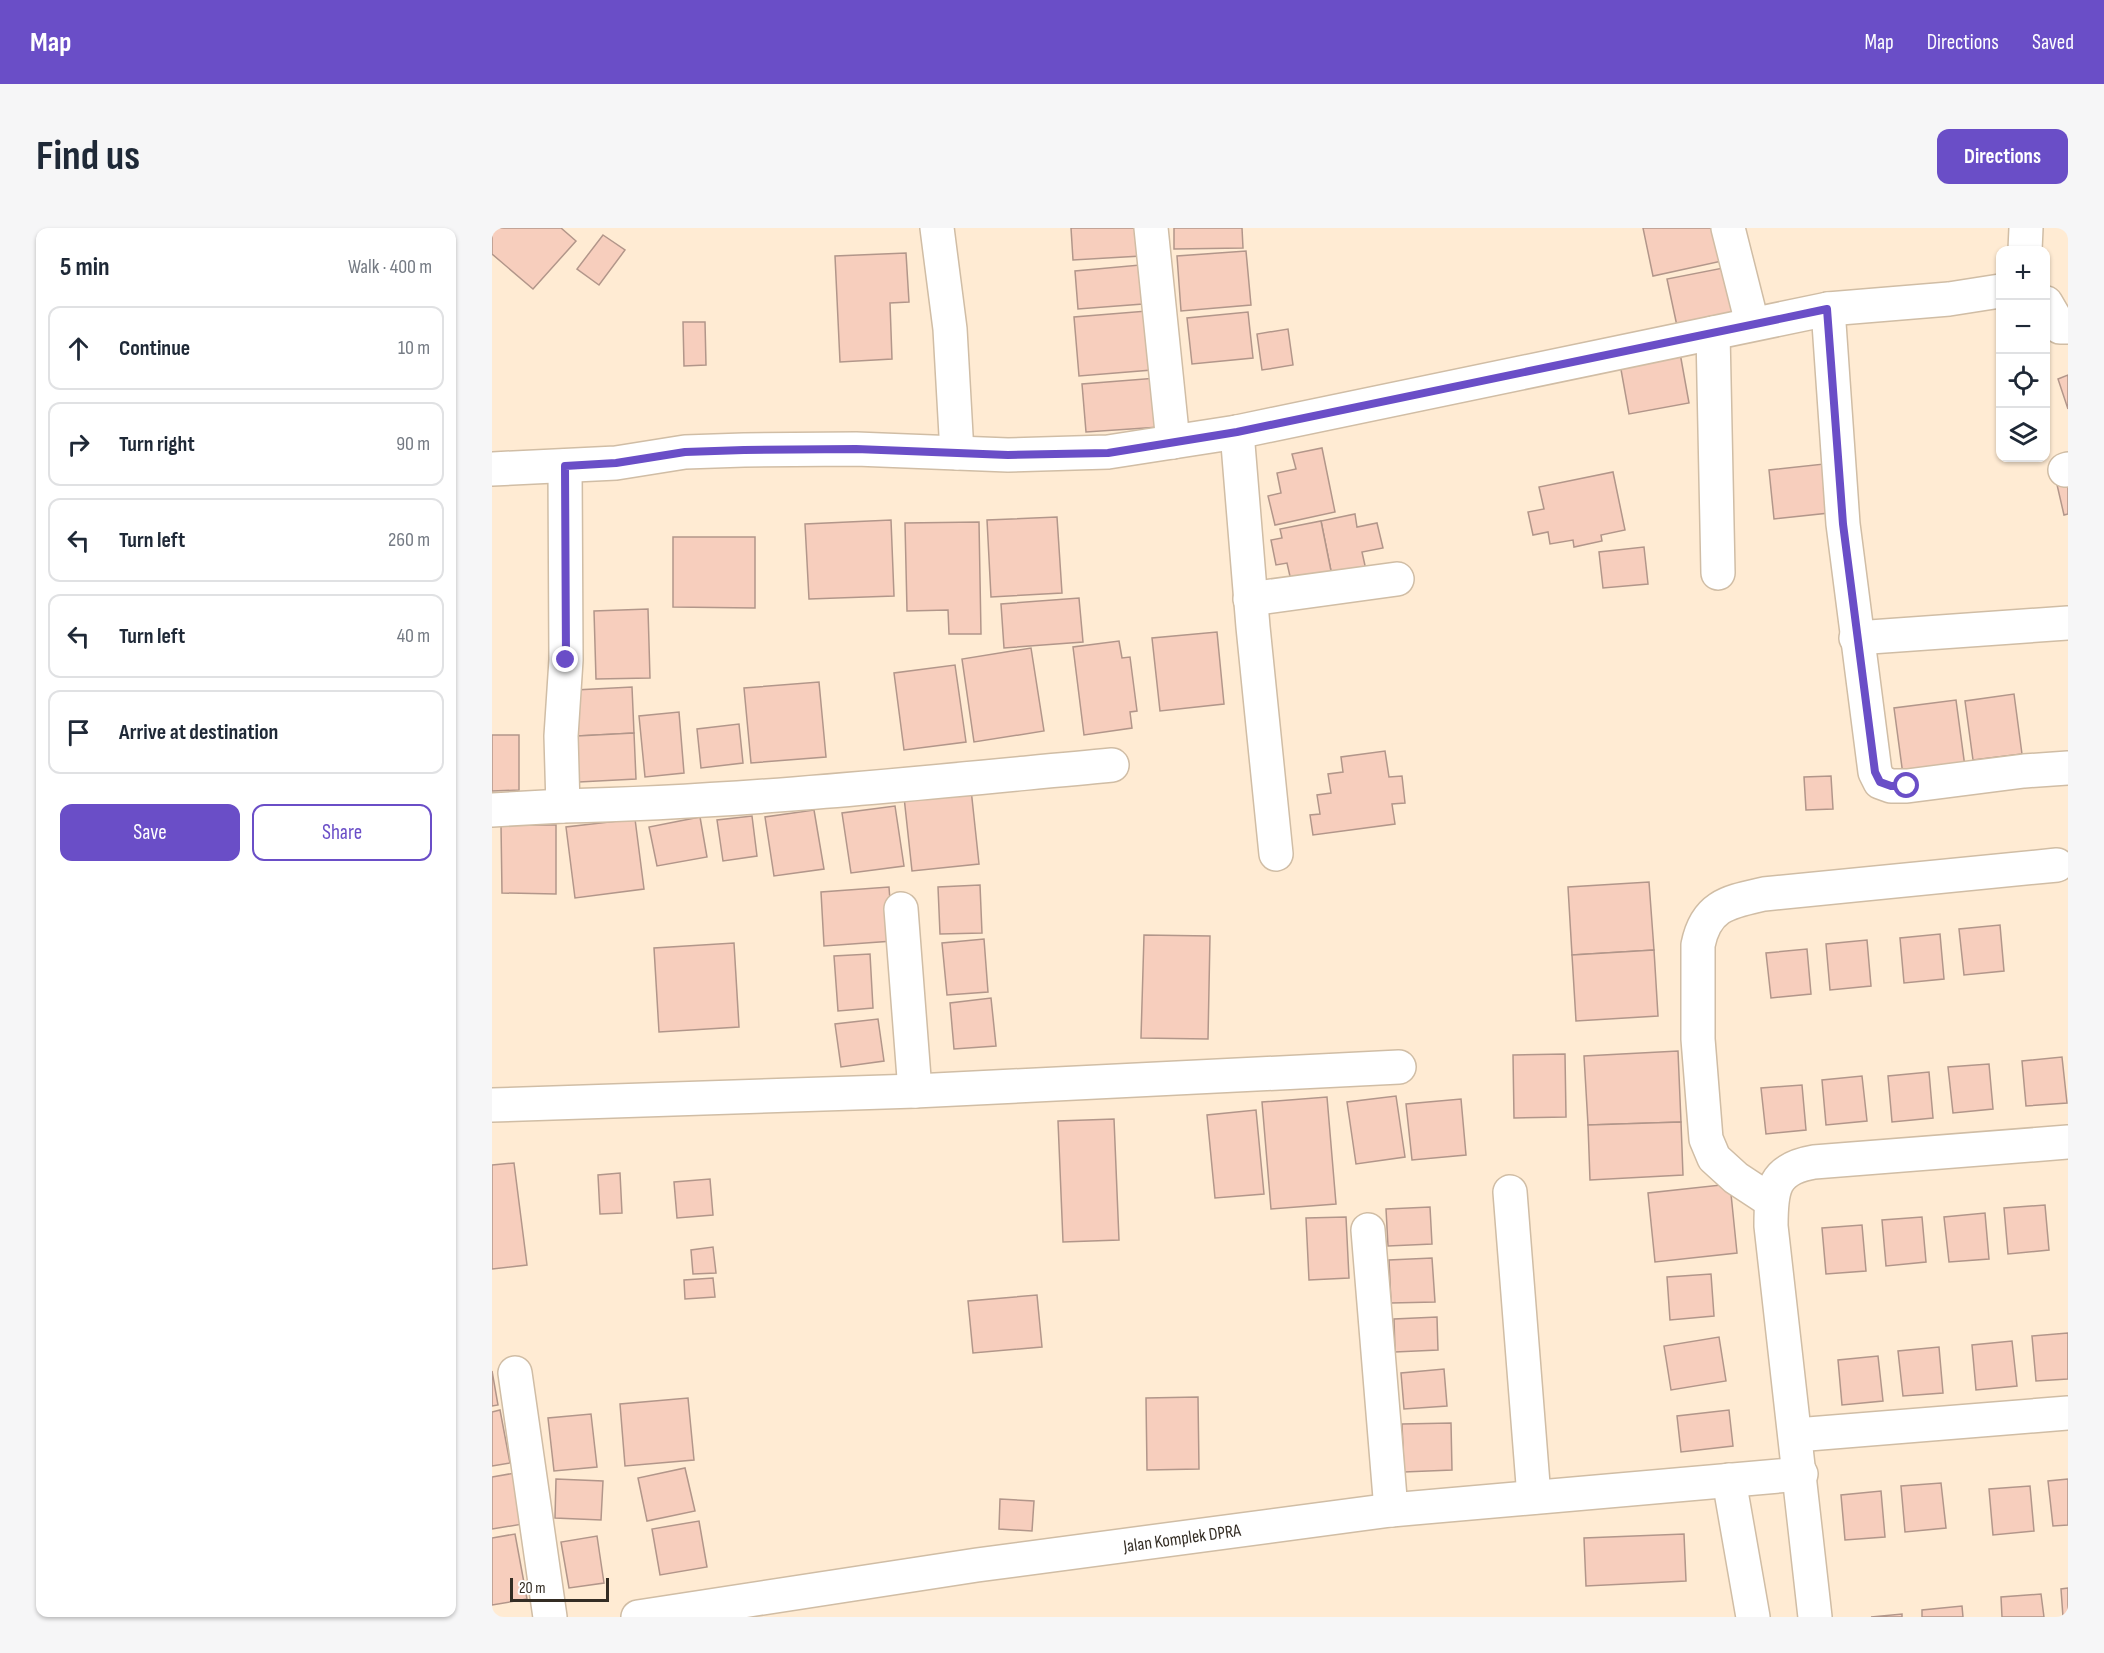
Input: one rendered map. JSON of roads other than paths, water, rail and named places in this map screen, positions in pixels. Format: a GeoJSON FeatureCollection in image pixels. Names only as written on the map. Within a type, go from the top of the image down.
{"type":"FeatureCollection","features":[{"type":"Feature","properties":{"kind":"street"},"geometry":{"type":"LineString","coordinates":[[938,228],[950,329],[957,453]]}},
{"type":"Feature","properties":{"kind":"street"},"geometry":{"type":"LineString","coordinates":[[1151,228],[1173,442]]}},
{"type":"Feature","properties":{"kind":"street"},"geometry":{"type":"LineString","coordinates":[[1728,228],[1752,323]]}},
{"type":"Feature","properties":{"kind":"street"},"geometry":{"type":"LineString","coordinates":[[2025,246],[2026,228]]}},
{"type":"Feature","properties":{"kind":"street"},"geometry":{"type":"LineString","coordinates":[[492,469],[616,463],[685,452],[744,450],[856,449],[1008,455],[1108,453],[1237,432],[1827,309],[1949,299],[1996,292]]}},
{"type":"Feature","properties":{"kind":"street"},"geometry":{"type":"LineString","coordinates":[[1827,309],[1843,524],[1875,772],[1880,782],[1891,786],[1907,786],[2024,771],[2068,768]]}},
{"type":"Feature","properties":{"kind":"street"},"geometry":{"type":"LineString","coordinates":[[2050,310],[2060,327],[2068,327]]}},
{"type":"Feature","properties":{"kind":"street"},"geometry":{"type":"LineString","coordinates":[[1713,333],[1718,573]]}},
{"type":"Feature","properties":{"kind":"street"},"geometry":{"type":"LineString","coordinates":[[1237,432],[1250,599],[1276,854]]}},
{"type":"Feature","properties":{"kind":"street"},"geometry":{"type":"LineString","coordinates":[[563,806],[561,736],[566,660],[565,466]]}},
{"type":"Feature","properties":{"kind":"street"},"geometry":{"type":"LineString","coordinates":[[1250,599],[1397,579]]}},
{"type":"Feature","properties":{"kind":"street"},"geometry":{"type":"LineString","coordinates":[[1856,638],[2068,623]]}},
{"type":"Feature","properties":{"kind":"street"},"geometry":{"type":"LineString","coordinates":[[492,810],[662,804],[883,787],[1112,765]]}},
{"type":"Feature","properties":{"kind":"street"},"geometry":{"type":"LineString","coordinates":[[1771,1201],[1714,1158],[1706,1139],[1698,1039],[1698,945],[1701,930],[1710,916],[1721,906],[1764,894],[2057,865]]}},
{"type":"Feature","properties":{"kind":"street"},"geometry":{"type":"LineString","coordinates":[[902,909],[915,1091]]}},
{"type":"Feature","properties":{"kind":"street"},"geometry":{"type":"LineString","coordinates":[[492,1105],[915,1091],[1399,1067]]}},
{"type":"Feature","properties":{"kind":"street"},"geometry":{"type":"LineString","coordinates":[[1815,1617],[1801,1474],[1771,1226],[1771,1201],[1776,1184],[1784,1173],[1796,1165],[2068,1142]]}},
{"type":"Feature","properties":{"kind":"street"},"geometry":{"type":"LineString","coordinates":[[1510,1192],[1534,1497]]}},
{"type":"Feature","properties":{"kind":"street"},"geometry":{"type":"LineString","coordinates":[[1368,1230],[1391,1510]]}},
{"type":"Feature","properties":{"kind":"street"},"geometry":{"type":"LineString","coordinates":[[515,1373],[550,1617]]}},
{"type":"Feature","properties":{"kind":"street"},"geometry":{"type":"LineString","coordinates":[[1796,1435],[2068,1413]]}},
{"type":"Feature","properties":{"kind":"street","name":"Jalan Komplek DPRA"},"geometry":{"type":"LineString","coordinates":[[638,1617],[977,1565],[1391,1510],[1801,1474]]}},
{"type":"Feature","properties":{"kind":"street"},"geometry":{"type":"LineString","coordinates":[[1730,1480],[1753,1617]]}}]}
